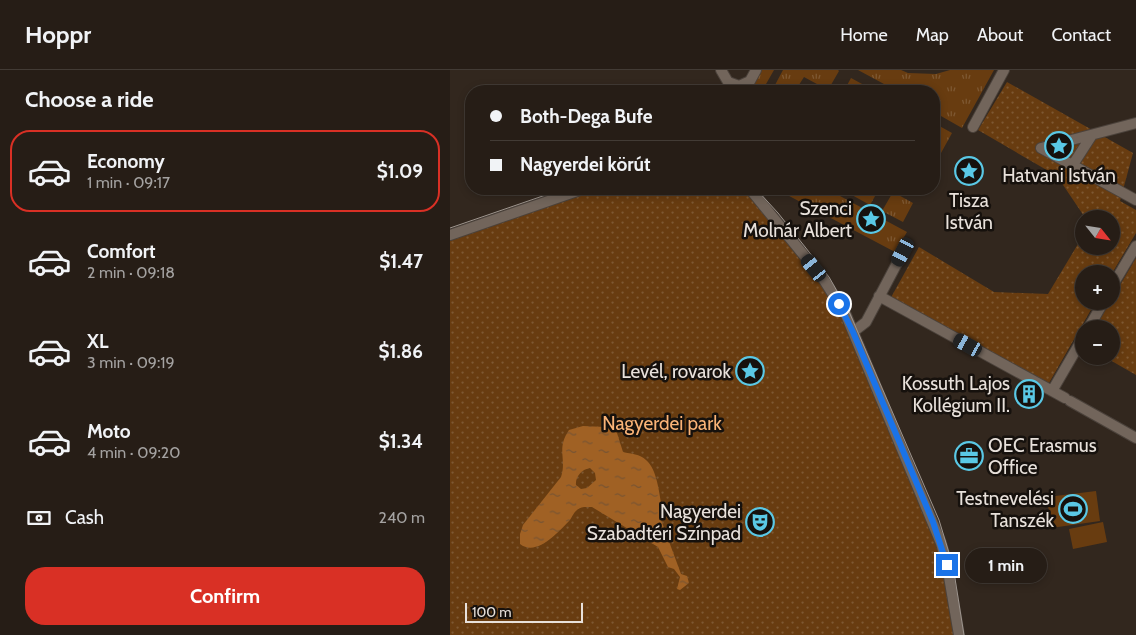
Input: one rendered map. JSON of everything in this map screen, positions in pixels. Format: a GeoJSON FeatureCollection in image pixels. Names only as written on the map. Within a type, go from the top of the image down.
{"type":"FeatureCollection","features":[{"type":"Feature","properties":{"kind":"street"},"geometry":{"type":"LineString","coordinates":[[744,85],[752,78],[756,70]]}},
{"type":"Feature","properties":{"kind":"street"},"geometry":{"type":"LineString","coordinates":[[973,127],[1004,70]]}},
{"type":"Feature","properties":{"kind":"street"},"geometry":{"type":"LineString","coordinates":[[723,75],[733,85]]}},
{"type":"Feature","properties":{"kind":"street"},"geometry":{"type":"LineString","coordinates":[[1136,123],[1040,148],[1136,200]]}},
{"type":"Feature","properties":{"kind":"street"},"geometry":{"type":"LineString","coordinates":[[1072,166],[1092,135]]}},
{"type":"Feature","properties":{"kind":"street"},"geometry":{"type":"LineString","coordinates":[[450,235],[566,195]]}},
{"type":"Feature","properties":{"kind":"street"},"geometry":{"type":"LineString","coordinates":[[755,195],[824,280],[853,332],[942,543],[959,635]]}},
{"type":"Feature","properties":{"kind":"street"},"geometry":{"type":"LineString","coordinates":[[1120,273],[1136,246]]}},
{"type":"Feature","properties":{"kind":"street"},"geometry":{"type":"LineString","coordinates":[[853,332],[866,322],[903,252]]}},
{"type":"Feature","properties":{"kind":"street"},"geometry":{"type":"LineString","coordinates":[[879,296],[1136,438]]}},
{"type":"Feature","properties":{"kind":"street"},"geometry":{"type":"LineString","coordinates":[[1052,391],[1075,351]]}},
{"type":"Feature","properties":{"kind":"green space"},"geometry":{"type":"Polygon","coordinates":[[[760,70],[774,70],[765,85],[750,85],[755,81],[760,70]]]}},
{"type":"Feature","properties":{"kind":"green space"},"geometry":{"type":"Polygon","coordinates":[[[783,70],[839,71],[831,85],[819,85],[804,77],[799,85],[775,85],[783,70]]]}},
{"type":"Feature","properties":{"kind":"green space"},"geometry":{"type":"Polygon","coordinates":[[[858,70],[901,70],[908,73],[936,74],[950,70],[994,70],[962,128],[940,115],[940,85],[886,85],[858,70]]]}},
{"type":"Feature","properties":{"kind":"green space"},"geometry":{"type":"Polygon","coordinates":[[[851,78],[864,85],[847,85],[851,78]]]}},
{"type":"Feature","properties":{"kind":"green space"},"geometry":{"type":"Polygon","coordinates":[[[1007,82],[1133,153],[1120,201],[1136,210],[1136,233],[1117,265],[1075,265],[1075,310],[1091,310],[1085,320],[1075,320],[1075,338],[1049,383],[1045,384],[889,301],[919,247],[994,292],[1048,294],[1075,249],[1075,255],[1120,255],[1120,210],[1080,210],[1057,176],[978,130],[1007,82]]]}},
{"type":"Feature","properties":{"kind":"green space"},"geometry":{"type":"Polygon","coordinates":[[[940,126],[952,133],[940,152],[940,126]]]}},
{"type":"Feature","properties":{"kind":"green space","name":"Nagyerdei park"},"geometry":{"type":"Polygon","coordinates":[[[577,195],[755,195],[846,315],[933,522],[959,635],[450,635],[450,240],[577,195]]]}},
{"type":"Feature","properties":{"kind":"green space"},"geometry":{"type":"Polygon","coordinates":[[[787,195],[838,195],[907,232],[895,252],[787,195]]]}},
{"type":"Feature","properties":{"kind":"green space"},"geometry":{"type":"Polygon","coordinates":[[[852,195],[876,195],[870,205],[852,195]]]}},
{"type":"Feature","properties":{"kind":"green space"},"geometry":{"type":"Polygon","coordinates":[[[891,195],[898,195],[913,203],[903,222],[882,211],[891,195]]]}},
{"type":"Feature","properties":{"kind":"green space"},"geometry":{"type":"Polygon","coordinates":[[[1136,258],[1136,375],[1119,365],[1120,320],[1099,320],[1105,310],[1120,310],[1120,285],[1136,258]]]}},
{"type":"Feature","properties":{"kind":"green space","name":"Testnevelési Tanszék"},"geometry":{"type":"Polygon","coordinates":[[[1096,491],[1100,521],[1051,528],[1047,497],[1096,491]]]}},
{"type":"Feature","properties":{"kind":"green space"},"geometry":{"type":"Polygon","coordinates":[[[1103,522],[1107,542],[1073,549],[1069,529],[1103,522]]]}},
{"type":"Feature","properties":{"kind":"water"},"geometry":{"type":"Polygon","coordinates":[[[583,426],[605,427],[617,433],[623,452],[641,456],[650,465],[656,478],[664,516],[660,517],[681,574],[687,576],[689,583],[680,590],[677,589],[680,577],[674,569],[668,567],[658,547],[592,507],[579,509],[560,531],[540,545],[527,547],[520,544],[520,534],[523,525],[561,477],[563,471],[562,448],[569,430],[583,426]],[[590,468],[584,470],[578,476],[576,485],[581,489],[587,488],[596,480],[595,473],[590,468]]]}},
{"type":"Feature","properties":{"kind":"tram line"},"geometry":{"type":"LineString","coordinates":[[450,228],[546,195]]}},
{"type":"Feature","properties":{"kind":"tram line"},"geometry":{"type":"LineString","coordinates":[[762,195],[829,277],[850,314],[939,520],[953,566],[964,635]]}},
{"type":"Feature","properties":{"kind":"place","name":"Hatvani István"},"geometry":{"type":"Point","coordinates":[1059,146]}},
{"type":"Feature","properties":{"kind":"place","name":"Tisza István"},"geometry":{"type":"Point","coordinates":[969,171]}},
{"type":"Feature","properties":{"kind":"place","name":"Szenci Molnár Albert"},"geometry":{"type":"Point","coordinates":[871,219]}},
{"type":"Feature","properties":{"kind":"place","name":"Levél, rovarok"},"geometry":{"type":"Point","coordinates":[750,371]}},
{"type":"Feature","properties":{"kind":"place","name":"Kossuth Lajos Kollégium II."},"geometry":{"type":"Point","coordinates":[1029,394]}},
{"type":"Feature","properties":{"kind":"place","name":"OEC Erasmus Office"},"geometry":{"type":"Point","coordinates":[969,456]}},
{"type":"Feature","properties":{"kind":"place","name":"Testnevelési Tanszék"},"geometry":{"type":"Point","coordinates":[1073,509]}},
{"type":"Feature","properties":{"kind":"place","name":"Nagyerdei Szabadtéri Színpad"},"geometry":{"type":"Point","coordinates":[760,522]}},
{"type":"Feature","properties":{"kind":"route"},"geometry":{"type":"LineString","coordinates":[[839,304],[846,315],[942,543],[947,565]]}}]}
